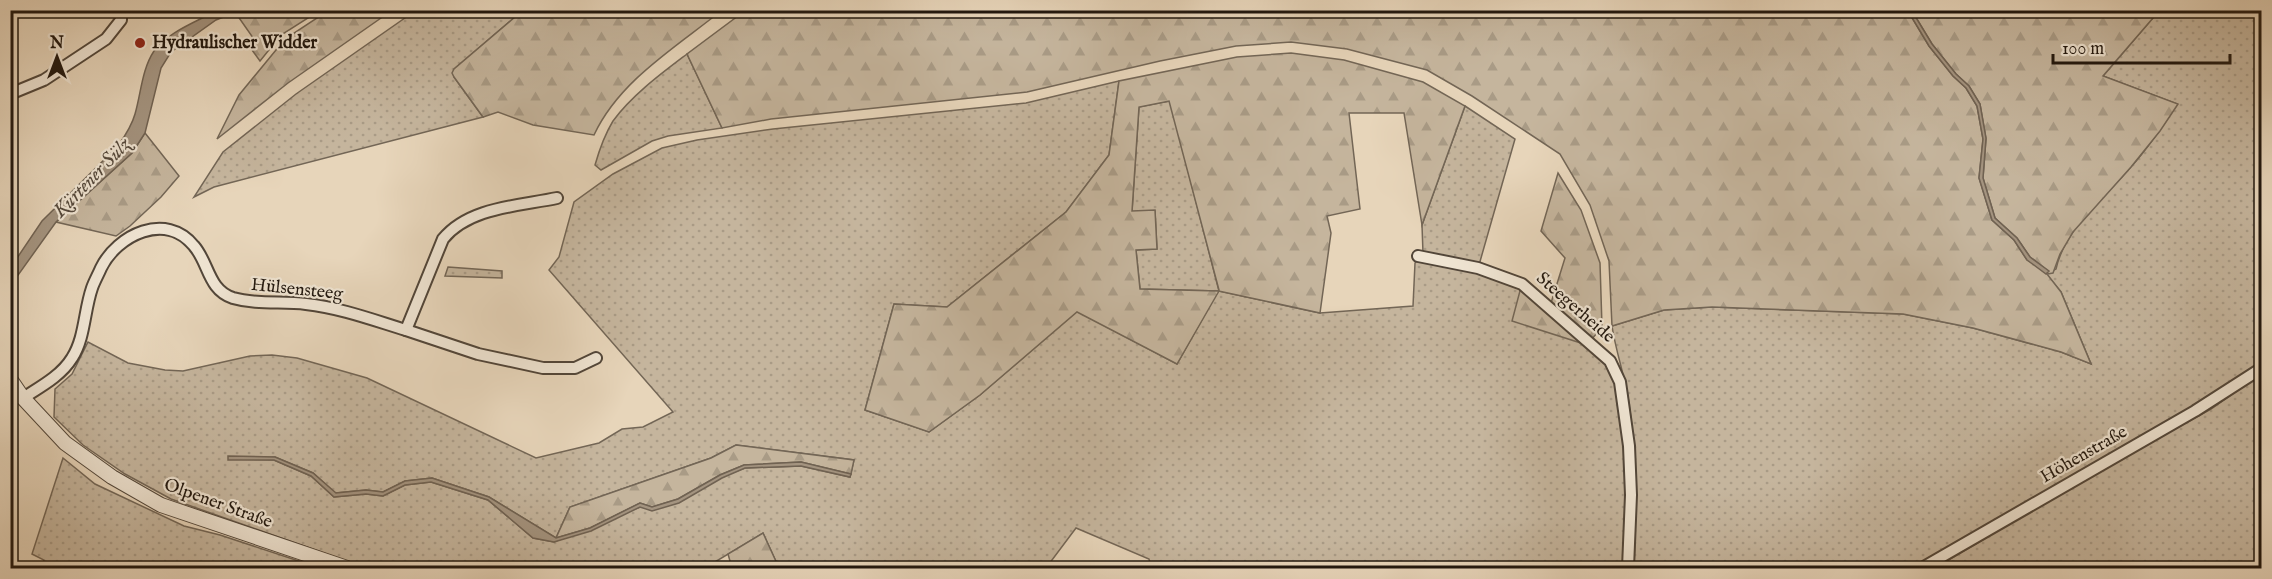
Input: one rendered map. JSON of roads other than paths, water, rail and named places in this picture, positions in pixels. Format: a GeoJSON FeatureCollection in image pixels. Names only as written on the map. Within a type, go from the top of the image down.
{"type":"FeatureCollection","features":[{"type":"Feature","properties":{"kind":"street"},"geometry":{"type":"LineString","coordinates":[[10,94],[44,80],[106,39],[121,20],[121,10]]}},
{"type":"Feature","properties":{"kind":"street"},"geometry":{"type":"LineString","coordinates":[[406,330],[443,239],[451,229],[478,214],[557,198]]}},
{"type":"Feature","properties":{"kind":"street","name":"Hülsensteeg"},"geometry":{"type":"LineString","coordinates":[[23,398],[56,376],[72,358],[81,336],[92,289],[103,265],[116,247],[134,234],[152,229],[170,231],[182,236],[194,246],[211,281],[225,296],[248,301],[329,307],[478,354],[534,366],[575,368],[596,358]]}},
{"type":"Feature","properties":{"kind":"street","name":"Steegerheide"},"geometry":{"type":"LineString","coordinates":[[1419,256],[1495,273],[1522,284],[1605,354],[1610,361],[1620,382],[1629,446],[1631,495],[1628,568]]}},
{"type":"Feature","properties":{"kind":"street","name":"Höhenstraße"},"geometry":{"type":"LineString","coordinates":[[1922,568],[2195,411],[2262,368]]}},
{"type":"Feature","properties":{"kind":"street","name":"Olpener Straße"},"geometry":{"type":"LineString","coordinates":[[10,379],[23,398],[65,443],[112,477],[161,505],[348,568]]}},
{"type":"Feature","properties":{"kind":"water","name":"Kürtener Sülz"},"geometry":{"type":"Polygon","coordinates":[[[216,11],[253,11],[236,12],[216,20],[171,52],[161,68],[145,133],[132,153],[56,222],[11,285],[11,267],[42,221],[118,146],[126,134],[134,118],[144,73],[154,51],[174,33],[216,11]]]}},
{"type":"Feature","properties":{"kind":"water"},"geometry":{"type":"Polygon","coordinates":[[[1908,11],[1912,11],[1932,44],[1956,74],[1969,86],[1980,104],[1986,138],[1983,178],[1995,218],[2017,238],[2030,257],[2049,271],[2046,274],[2027,260],[2014,240],[1992,220],[1979,178],[1983,139],[1977,106],[1966,88],[1953,76],[1929,46],[1908,11]]]}},
{"type":"Feature","properties":{"kind":"water"},"geometry":{"type":"Polygon","coordinates":[[[228,456],[275,457],[313,473],[336,493],[366,490],[383,492],[405,481],[432,478],[489,497],[556,538],[590,528],[640,503],[652,507],[678,499],[720,475],[744,465],[801,462],[851,474],[850,477],[801,466],[745,468],[722,478],[679,503],[652,511],[640,507],[591,531],[554,542],[533,538],[488,500],[431,482],[405,485],[383,496],[366,494],[334,497],[311,476],[274,460],[228,460],[228,456]]]}},
{"type":"Feature","properties":{"kind":"place","name":"Hydraulischer Widder"},"geometry":{"type":"Point","coordinates":[140,43]}}]}
